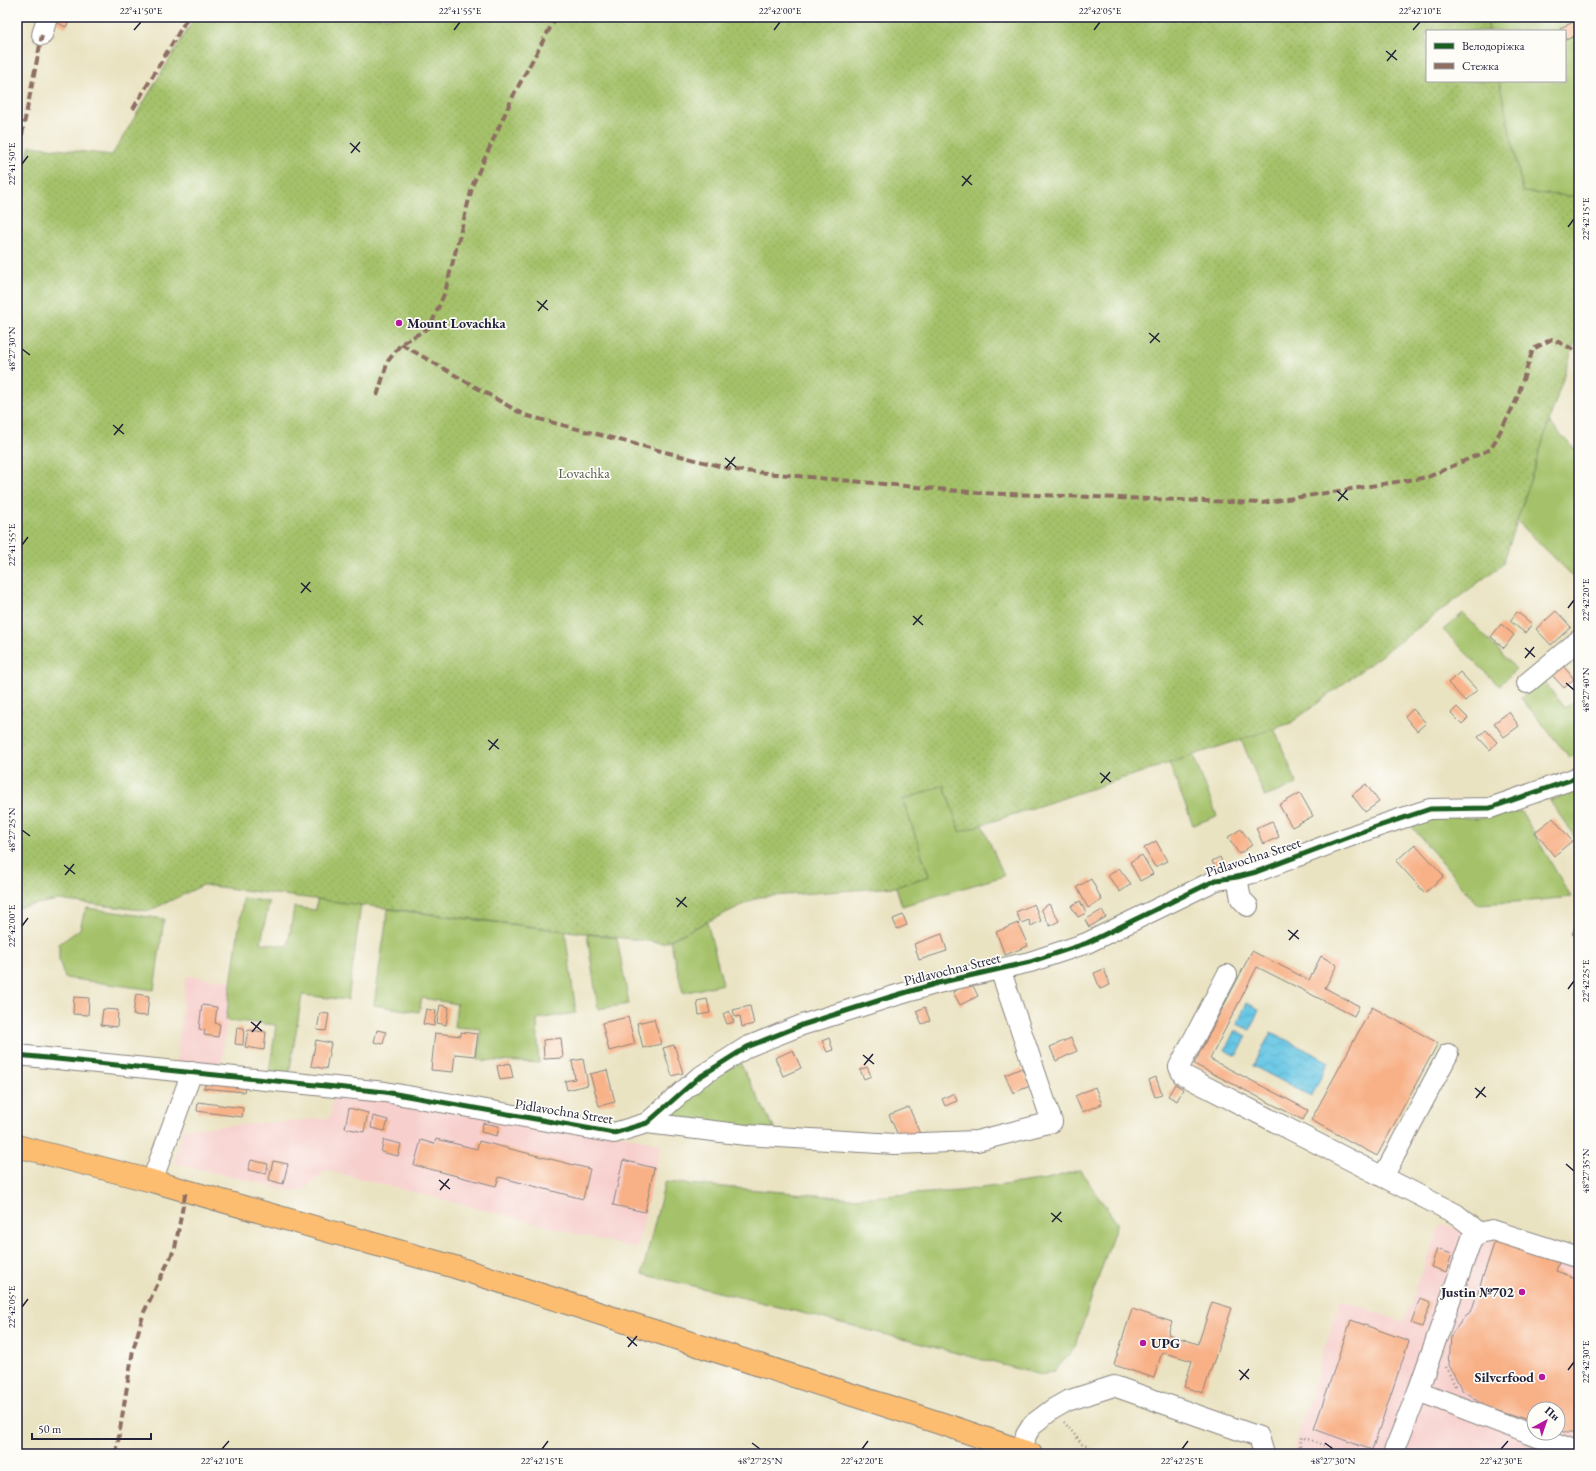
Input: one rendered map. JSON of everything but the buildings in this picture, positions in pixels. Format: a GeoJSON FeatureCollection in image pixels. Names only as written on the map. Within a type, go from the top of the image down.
{"type":"FeatureCollection","features":[{"type":"Feature","properties":{"kind":"highway"},"geometry":{"type":"LineString","coordinates":[[17,1146],[152,1181],[456,1267],[946,1425],[1027,1453]]}},
{"type":"Feature","properties":{"kind":"street"},"geometry":{"type":"LineString","coordinates":[[1527,683],[1579,640]]}},
{"type":"Feature","properties":{"kind":"street","name":"Pidlavochna Street"},"geometry":{"type":"LineString","coordinates":[[647,1123],[698,1078],[747,1047],[802,1025],[938,983],[1030,962],[1087,943],[1216,880],[1256,872],[1367,830],[1430,809],[1490,808],[1579,777]]}},
{"type":"Feature","properties":{"kind":"street"},"geometry":{"type":"LineString","coordinates":[[1237,877],[1241,899],[1248,906]]}},
{"type":"Feature","properties":{"kind":"street","name":"Pidlavochna Street"},"geometry":{"type":"LineString","coordinates":[[17,1055],[385,1092],[614,1133],[647,1123],[746,1135],[895,1144],[977,1141],[1052,1122],[1000,969]]}},
{"type":"Feature","properties":{"kind":"street"},"geometry":{"type":"LineString","coordinates":[[1227,975],[1179,1067],[1183,1075],[1456,1214],[1480,1233]]}},
{"type":"Feature","properties":{"kind":"street"},"geometry":{"type":"LineString","coordinates":[[1383,1177],[1448,1054]]}},
{"type":"Feature","properties":{"kind":"street"},"geometry":{"type":"LineString","coordinates":[[152,1181],[192,1072]]}},
{"type":"Feature","properties":{"kind":"street"},"geometry":{"type":"LineString","coordinates":[[1393,1454],[1418,1391],[1472,1238],[1480,1233],[1492,1230],[1579,1258]]}},
{"type":"Feature","properties":{"kind":"street"},"geometry":{"type":"LineString","coordinates":[[1027,1453],[1026,1434],[1033,1424],[1067,1401],[1114,1386],[1259,1437],[1264,1454]]}},
{"type":"Feature","properties":{"kind":"street"},"geometry":{"type":"LineString","coordinates":[[1418,1391],[1579,1453]]}},
{"type":"Feature","properties":{"kind":"path"},"geometry":{"type":"LineString","coordinates":[[1444,1364],[1458,1391]]}},
{"type":"Feature","properties":{"kind":"path"},"geometry":{"type":"LineString","coordinates":[[1298,1454],[1302,1437],[1349,1454]]}},
{"type":"Feature","properties":{"kind":"shaded area"},"geometry":{"type":"Polygon","coordinates":[[[186,976],[231,981],[221,1068],[176,1064],[186,976]]]}},
{"type":"Feature","properties":{"kind":"shaded area"},"geometry":{"type":"Polygon","coordinates":[[[335,1087],[614,1133],[661,1144],[637,1249],[326,1170],[303,1190],[297,1192],[174,1162],[183,1129],[330,1118],[335,1087]]]}},
{"type":"Feature","properties":{"kind":"shaded area"},"geometry":{"type":"Polygon","coordinates":[[[1441,1224],[1476,1236],[1579,1258],[1579,1454],[1293,1454],[1323,1353],[1341,1300],[1403,1322],[1441,1224]]]}},
{"type":"Feature","properties":{"kind":"green space","name":"Lovachka"},"geometry":{"type":"Polygon","coordinates":[[[195,17],[1486,17],[1489,30],[1426,30],[1426,82],[1499,82],[1523,192],[1579,197],[1579,329],[1503,564],[1291,723],[960,832],[944,785],[903,800],[929,876],[896,887],[759,897],[663,943],[203,885],[149,911],[58,900],[17,908],[17,191],[30,146],[112,155],[195,17]]]}},
{"type":"Feature","properties":{"kind":"green space"},"geometry":{"type":"Polygon","coordinates":[[[1486,17],[1573,17],[1579,42],[1579,197],[1523,192],[1499,82],[1566,82],[1566,30],[1489,30],[1486,17]]]}},
{"type":"Feature","properties":{"kind":"green space"},"geometry":{"type":"Polygon","coordinates":[[[1549,422],[1579,454],[1579,494],[1577,496],[1579,504],[1579,582],[1517,521],[1549,422]]]}},
{"type":"Feature","properties":{"kind":"green space"},"geometry":{"type":"Polygon","coordinates":[[[1463,613],[1516,669],[1499,686],[1443,630],[1463,613]]]}},
{"type":"Feature","properties":{"kind":"green space"},"geometry":{"type":"Polygon","coordinates":[[[1542,679],[1565,708],[1579,696],[1579,751],[1570,758],[1521,698],[1542,679]]]}},
{"type":"Feature","properties":{"kind":"green space"},"geometry":{"type":"Polygon","coordinates":[[[1274,728],[1297,784],[1265,797],[1241,739],[1274,728]]]}},
{"type":"Feature","properties":{"kind":"green space"},"geometry":{"type":"Polygon","coordinates":[[[1193,755],[1217,816],[1193,825],[1169,763],[1193,755]]]}},
{"type":"Feature","properties":{"kind":"green space"},"geometry":{"type":"Polygon","coordinates":[[[944,785],[960,831],[982,824],[1004,876],[902,906],[896,887],[929,876],[903,800],[944,785]]]}},
{"type":"Feature","properties":{"kind":"green space"},"geometry":{"type":"Polygon","coordinates":[[[1579,788],[1579,843],[1550,801],[1579,788]]]}},
{"type":"Feature","properties":{"kind":"green space"},"geometry":{"type":"Polygon","coordinates":[[[1521,811],[1571,897],[1477,904],[1413,828],[1415,823],[1446,815],[1477,819],[1521,811]]]}},
{"type":"Feature","properties":{"kind":"green space"},"geometry":{"type":"Polygon","coordinates":[[[243,898],[269,902],[261,943],[288,946],[294,907],[316,910],[317,899],[361,905],[348,1000],[302,995],[289,1075],[269,1073],[276,1025],[226,1020],[243,898]]]}},
{"type":"Feature","properties":{"kind":"green space"},"geometry":{"type":"Polygon","coordinates":[[[87,908],[164,919],[154,990],[65,978],[59,960],[59,944],[80,929],[84,913],[87,908]]]}},
{"type":"Feature","properties":{"kind":"green space"},"geometry":{"type":"Polygon","coordinates":[[[388,909],[565,931],[576,1013],[537,1019],[539,1063],[478,1060],[481,1029],[454,1027],[457,1004],[422,998],[419,1012],[374,1005],[388,909]]]}},
{"type":"Feature","properties":{"kind":"green space"},"geometry":{"type":"Polygon","coordinates":[[[707,922],[723,984],[683,993],[670,940],[707,922]]]}},
{"type":"Feature","properties":{"kind":"green space"},"geometry":{"type":"Polygon","coordinates":[[[587,934],[617,938],[629,1004],[598,1009],[587,934]]]}},
{"type":"Feature","properties":{"kind":"green space"},"geometry":{"type":"Polygon","coordinates":[[[738,1059],[775,1130],[672,1119],[671,1111],[738,1059]]]}},
{"type":"Feature","properties":{"kind":"green space"},"geometry":{"type":"Polygon","coordinates":[[[1080,1170],[1117,1223],[1075,1347],[1055,1371],[1041,1375],[752,1300],[642,1274],[665,1182],[852,1198],[959,1191],[1047,1179],[1080,1170]]]}},
{"type":"Feature","properties":{"kind":"water"},"geometry":{"type":"Polygon","coordinates":[[[1247,1003],[1259,1009],[1250,1030],[1237,1024],[1247,1003]]]}},
{"type":"Feature","properties":{"kind":"water"},"geometry":{"type":"Polygon","coordinates":[[[1235,1030],[1247,1036],[1237,1056],[1225,1050],[1235,1030]]]}},
{"type":"Feature","properties":{"kind":"water"},"geometry":{"type":"Polygon","coordinates":[[[1271,1032],[1329,1062],[1311,1096],[1253,1066],[1271,1032]]]}},
{"type":"Feature","properties":{"kind":"marked path"},"geometry":{"type":"LineString","coordinates":[[133,109],[188,17]]}},
{"type":"Feature","properties":{"kind":"marked path"},"geometry":{"type":"LineString","coordinates":[[377,396],[388,361],[401,344],[430,327],[445,292],[473,184],[514,94],[556,17]]}},
{"type":"Feature","properties":{"kind":"marked path"},"geometry":{"type":"LineString","coordinates":[[17,159],[42,35]]}},
{"type":"Feature","properties":{"kind":"marked path"},"geometry":{"type":"LineString","coordinates":[[401,344],[524,415],[734,470],[980,493],[1262,503],[1428,477],[1491,449],[1516,401],[1533,349],[1552,339],[1579,352]]}},
{"type":"Feature","properties":{"kind":"marked path"},"geometry":{"type":"LineString","coordinates":[[116,1454],[133,1350],[144,1312],[175,1248],[186,1190]]}},
{"type":"Feature","properties":{"kind":"cycle path"},"geometry":{"type":"LineString","coordinates":[[17,1055],[385,1092],[614,1133],[647,1123],[698,1078],[747,1047],[802,1025],[938,983],[1030,962],[1087,943],[1216,880],[1256,872],[1367,830],[1430,809],[1490,808],[1579,777]]}},
{"type":"Feature","properties":{"kind":"place","name":"Mount Lovachka"},"geometry":{"type":"Point","coordinates":[399,323]}},
{"type":"Feature","properties":{"kind":"place","name":"Justin №702"},"geometry":{"type":"Point","coordinates":[1522,1292]}},
{"type":"Feature","properties":{"kind":"place","name":"UPG"},"geometry":{"type":"Point","coordinates":[1143,1343]}},
{"type":"Feature","properties":{"kind":"place","name":"Silverfood"},"geometry":{"type":"Point","coordinates":[1542,1377]}}]}
